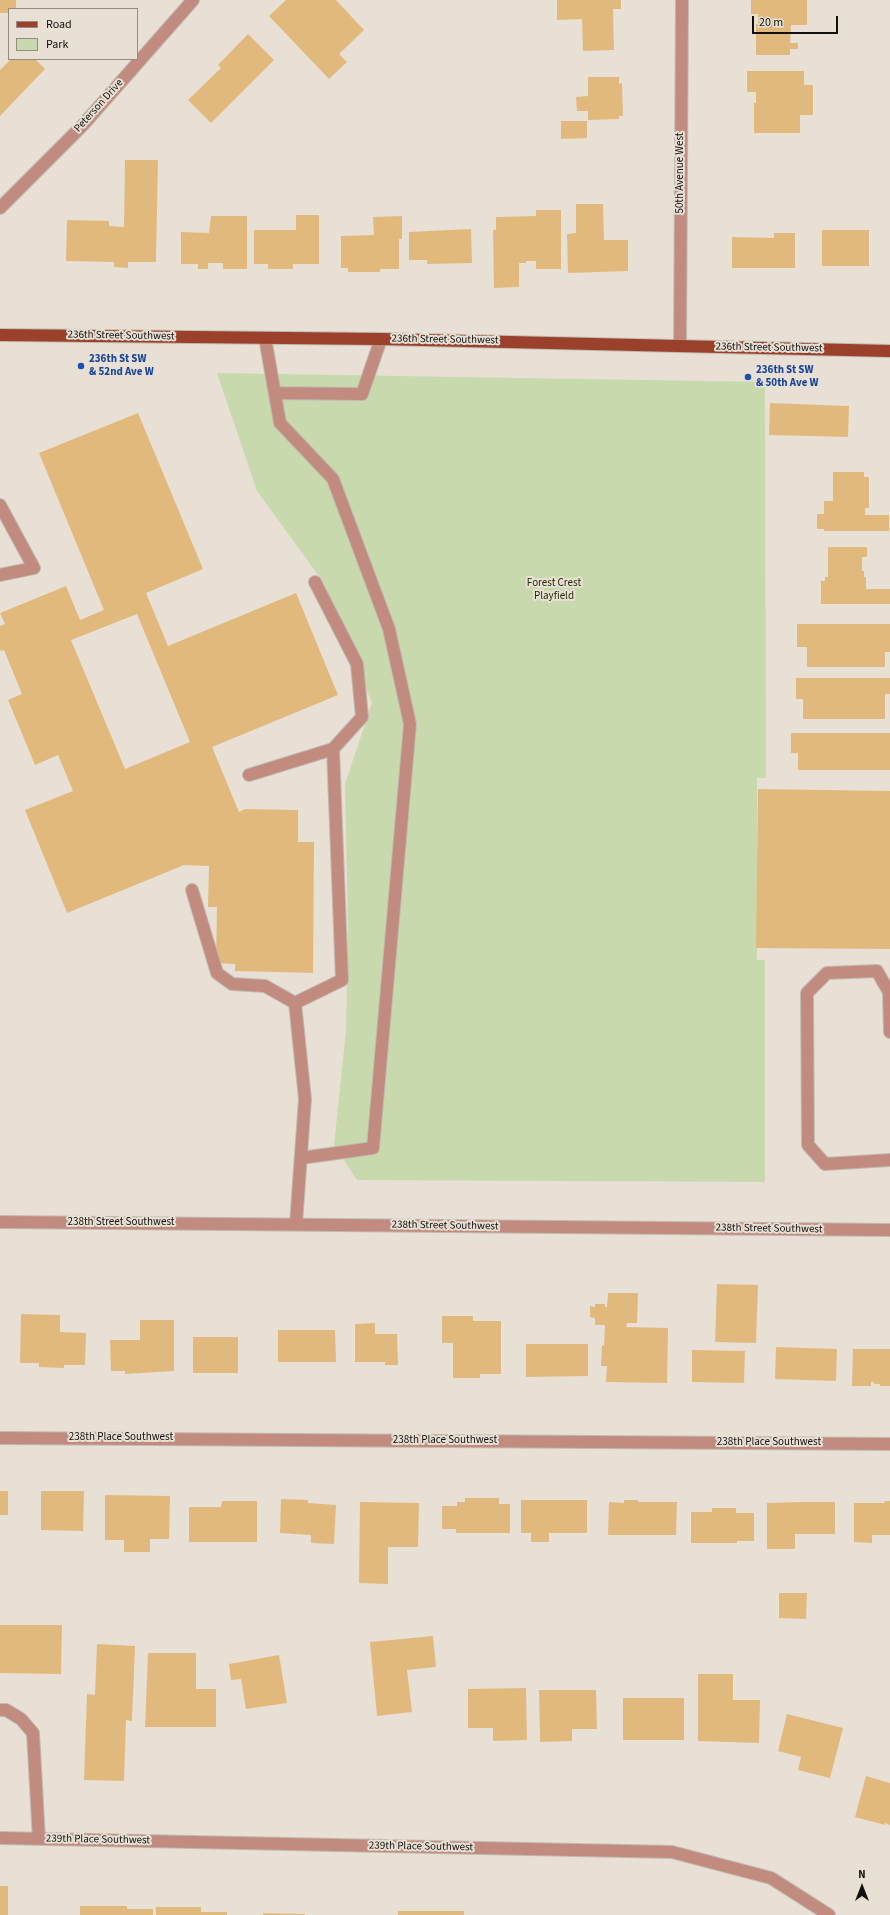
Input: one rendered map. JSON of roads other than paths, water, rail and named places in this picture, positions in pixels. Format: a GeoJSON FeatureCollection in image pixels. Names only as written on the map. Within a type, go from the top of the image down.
{"type":"FeatureCollection","features":[{"type":"Feature","properties":{"kind":"main road","name":"236th Street Southwest"},"geometry":{"type":"LineString","coordinates":[[0,335],[382,339],[890,351]]}},
{"type":"Feature","properties":{"kind":"street","name":"Peterson Drive"},"geometry":{"type":"LineString","coordinates":[[0,208],[82,126],[194,0]]}},
{"type":"Feature","properties":{"kind":"street","name":"50th Avenue West"},"geometry":{"type":"LineString","coordinates":[[680,346],[682,0]]}},
{"type":"Feature","properties":{"kind":"street"},"geometry":{"type":"LineString","coordinates":[[265,338],[280,423],[333,479],[389,629],[410,724],[373,1148],[301,1158]]}},
{"type":"Feature","properties":{"kind":"street"},"geometry":{"type":"LineString","coordinates":[[275,393],[362,394],[382,339]]}},
{"type":"Feature","properties":{"kind":"street"},"geometry":{"type":"LineString","coordinates":[[0,505],[34,568],[0,575]]}},
{"type":"Feature","properties":{"kind":"street"},"geometry":{"type":"LineString","coordinates":[[249,775],[333,749],[362,717],[357,664],[315,582]]}},
{"type":"Feature","properties":{"kind":"street"},"geometry":{"type":"LineString","coordinates":[[295,1003],[342,980],[333,749]]}},
{"type":"Feature","properties":{"kind":"street"},"geometry":{"type":"LineString","coordinates":[[192,890],[217,973],[232,984],[265,986],[295,1003]]}},
{"type":"Feature","properties":{"kind":"street"},"geometry":{"type":"LineString","coordinates":[[890,1032],[889,992],[877,971],[828,973],[807,993],[808,1145],[825,1164],[890,1160]]}},
{"type":"Feature","properties":{"kind":"street"},"geometry":{"type":"LineString","coordinates":[[295,1003],[305,1099],[296,1224]]}},
{"type":"Feature","properties":{"kind":"street","name":"238th Street Southwest"},"geometry":{"type":"LineString","coordinates":[[0,1222],[890,1230]]}},
{"type":"Feature","properties":{"kind":"street","name":"238th Place Southwest"},"geometry":{"type":"LineString","coordinates":[[0,1438],[890,1444]]}},
{"type":"Feature","properties":{"kind":"street"},"geometry":{"type":"LineString","coordinates":[[0,1710],[6,1710],[21,1718],[33,1733],[38,1839]]}},
{"type":"Feature","properties":{"kind":"street","name":"239th Place Southwest"},"geometry":{"type":"LineString","coordinates":[[0,1838],[672,1852],[771,1878],[829,1915]]}},
{"type":"Feature","properties":{"kind":"place","name":"236th St SW & 52nd Ave W"},"geometry":{"type":"Point","coordinates":[81,366]}},
{"type":"Feature","properties":{"kind":"place","name":"236th St SW & 50th Ave W"},"geometry":{"type":"Point","coordinates":[748,377]}},
{"type":"Feature","properties":{"kind":"park label","name":"Forest Crest Playfield"},"geometry":{"type":"Point","coordinates":[554,590]}}]}
